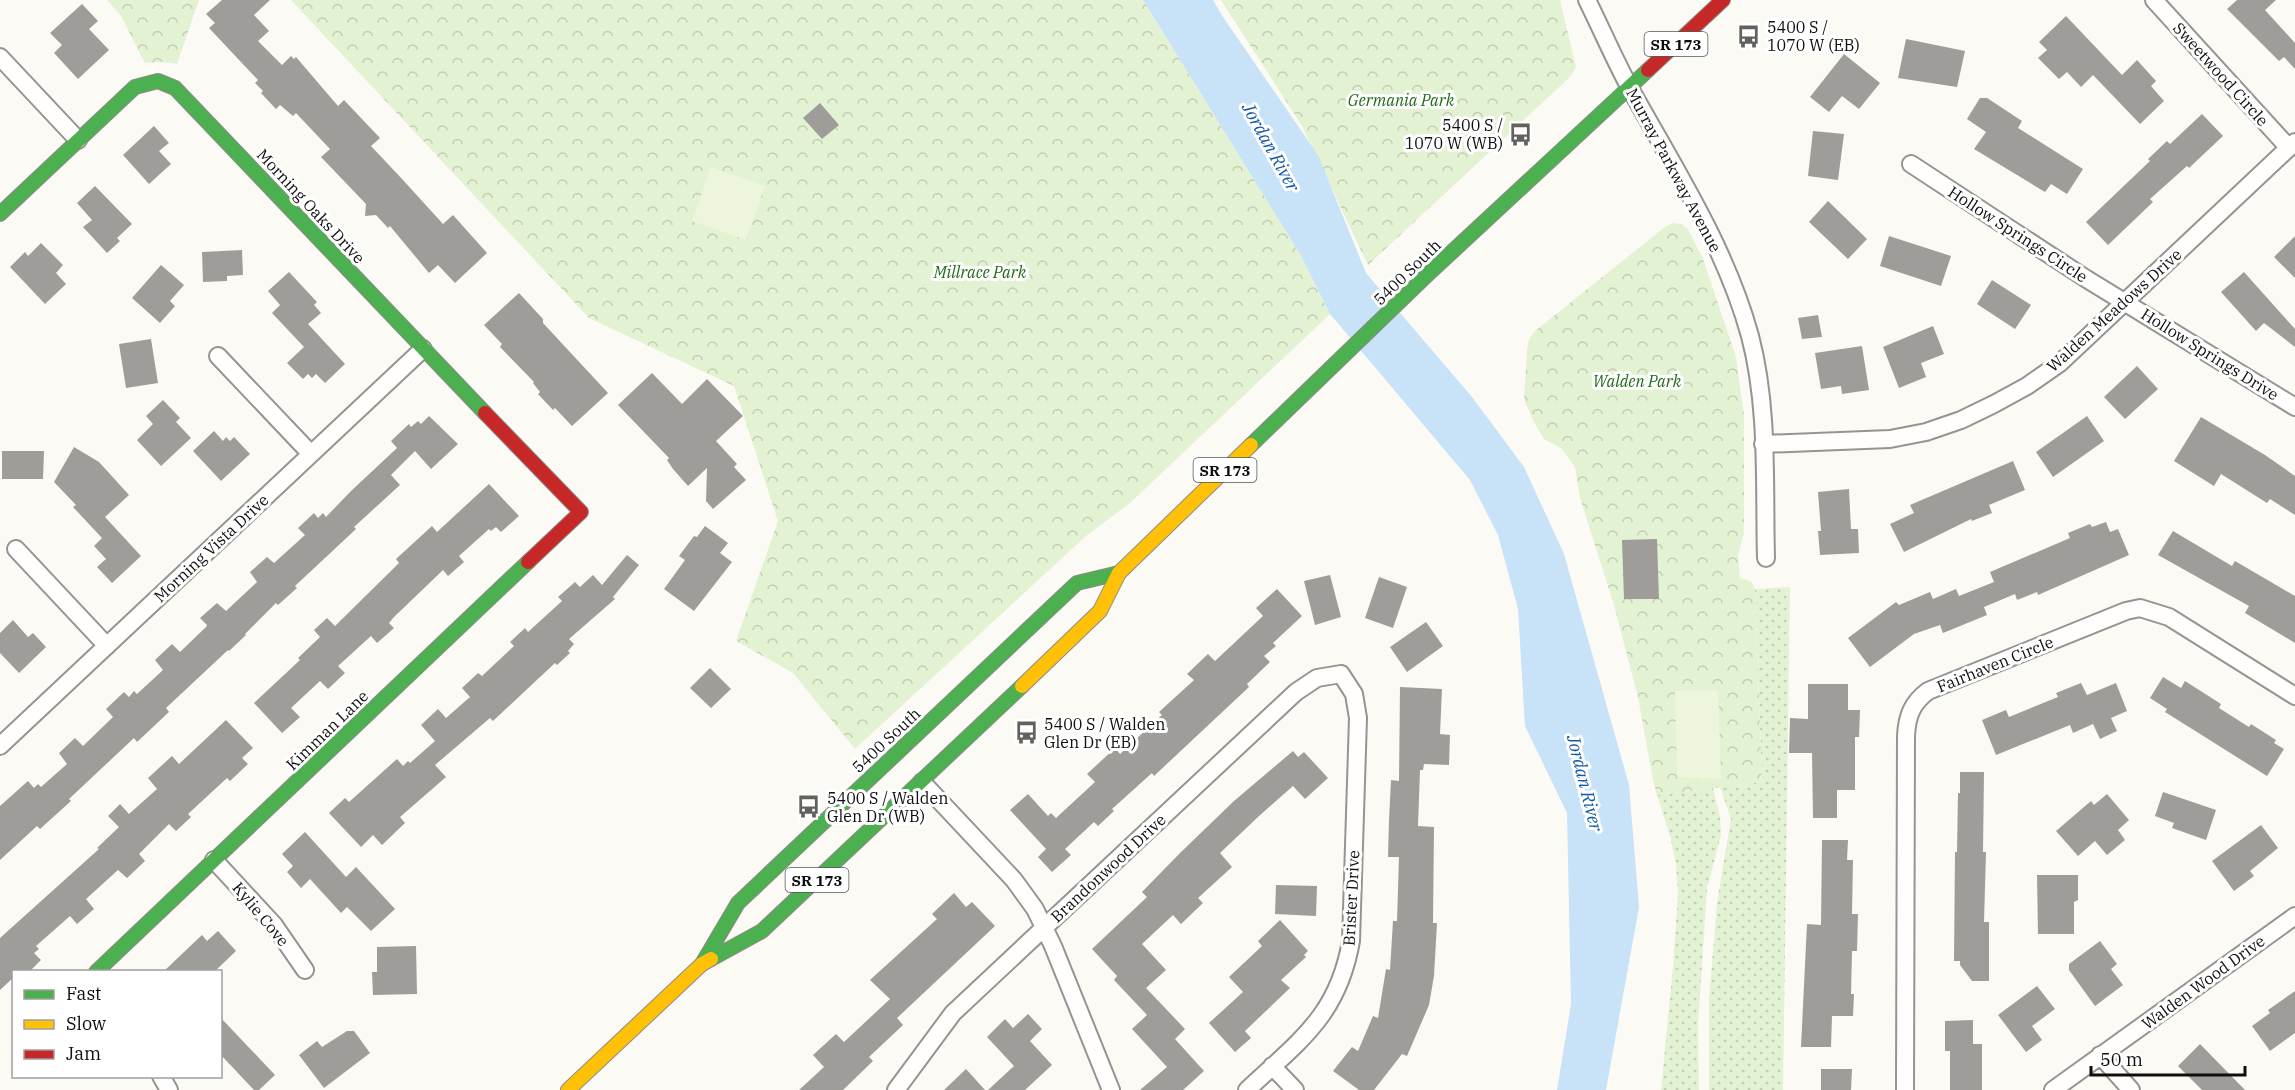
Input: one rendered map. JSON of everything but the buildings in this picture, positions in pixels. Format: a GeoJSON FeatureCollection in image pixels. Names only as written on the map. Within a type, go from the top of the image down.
{"type":"FeatureCollection","features":[{"type":"Feature","properties":{"kind":"main road","name":"5400 South"},"geometry":{"type":"LineString","coordinates":[[568,1090],[702,964],[762,931],[922,782],[1100,611],[1119,573],[1426,276],[1723,0]]}},
{"type":"Feature","properties":{"kind":"main road","name":"Morning Oaks Drive"},"geometry":{"type":"LineString","coordinates":[[0,214],[135,87],[158,81],[175,88],[581,512]]}},
{"type":"Feature","properties":{"kind":"main road","name":"Kimman Lane"},"geometry":{"type":"LineString","coordinates":[[98,970],[581,512]]}},
{"type":"Feature","properties":{"kind":"main road","name":"5400 South"},"geometry":{"type":"LineString","coordinates":[[702,964],[738,903],[893,755],[1077,583],[1119,573]]}},
{"type":"Feature","properties":{"kind":"street","name":"Murray Parkway Avenue"},"geometry":{"type":"LineString","coordinates":[[1587,0],[1629,88],[1718,250],[1750,336],[1762,409],[1766,558]]}},
{"type":"Feature","properties":{"kind":"street","name":"Sweetwood Circle"},"geometry":{"type":"LineString","coordinates":[[2154,0],[2292,145]]}},
{"type":"Feature","properties":{"kind":"street"},"geometry":{"type":"LineString","coordinates":[[0,57],[78,140]]}},
{"type":"Feature","properties":{"kind":"street","name":"Walden Meadows Drive"},"geometry":{"type":"LineString","coordinates":[[1763,444],[1890,439],[1926,432],[1961,420],[2027,386],[2060,363],[2292,145]]}},
{"type":"Feature","properties":{"kind":"street","name":"Hollow Springs Circle"},"geometry":{"type":"LineString","coordinates":[[1911,164],[2085,278],[2126,302]]}},
{"type":"Feature","properties":{"kind":"street","name":"Hollow Springs Drive"},"geometry":{"type":"LineString","coordinates":[[2126,302],[2295,406]]}},
{"type":"Feature","properties":{"kind":"street","name":"Morning Vista Drive"},"geometry":{"type":"LineString","coordinates":[[0,746],[423,349]]}},
{"type":"Feature","properties":{"kind":"street"},"geometry":{"type":"LineString","coordinates":[[218,356],[311,454]]}},
{"type":"Feature","properties":{"kind":"street"},"geometry":{"type":"LineString","coordinates":[[16,549],[107,646]]}},
{"type":"Feature","properties":{"kind":"street","name":"Fairhaven Circle"},"geometry":{"type":"LineString","coordinates":[[1905,1090],[1906,736],[1910,711],[1921,696],[2112,616],[2140,608],[2169,618],[2295,696]]}},
{"type":"Feature","properties":{"kind":"street","name":"Brandonwood Drive"},"geometry":{"type":"LineString","coordinates":[[896,1090],[953,1013],[1296,692],[1317,678],[1341,674]]}},
{"type":"Feature","properties":{"kind":"street","name":"Brister Drive"},"geometry":{"type":"LineString","coordinates":[[1247,1090],[1309,1031],[1327,1010],[1340,985],[1348,956],[1351,941],[1358,718],[1354,694],[1341,674]]}},
{"type":"Feature","properties":{"kind":"street"},"geometry":{"type":"LineString","coordinates":[[922,782],[1029,899],[1045,927],[1111,1090]]}},
{"type":"Feature","properties":{"kind":"street","name":"Kylie Cove"},"geometry":{"type":"LineString","coordinates":[[214,860],[274,925],[305,970]]}},
{"type":"Feature","properties":{"kind":"street","name":"Walden Wood Drive"},"geometry":{"type":"LineString","coordinates":[[2053,1090],[2295,916]]}},
{"type":"Feature","properties":{"kind":"street"},"geometry":{"type":"LineString","coordinates":[[2100,1055],[2131,1090]]}},
{"type":"Feature","properties":{"kind":"street"},"geometry":{"type":"LineString","coordinates":[[1272,1066],[1295,1090]]}},
{"type":"Feature","properties":{"kind":"green space"},"geometry":{"type":"Polygon","coordinates":[[[107,0],[199,0],[177,64],[145,63],[121,16],[107,0]]]}},
{"type":"Feature","properties":{"kind":"green space","name":"Millrace Park"},"geometry":{"type":"Polygon","coordinates":[[[291,0],[1143,0],[1300,254],[1330,314],[1130,503],[1086,536],[855,749],[793,673],[736,641],[778,521],[734,386],[589,318],[291,0]]]}},
{"type":"Feature","properties":{"kind":"green space","name":"Germania Park"},"geometry":{"type":"Polygon","coordinates":[[[1221,0],[1560,0],[1576,67],[1571,76],[1368,265],[1302,126],[1221,0]]]}},
{"type":"Feature","properties":{"kind":"green space"},"geometry":{"type":"Polygon","coordinates":[[[711,167],[765,186],[746,240],[692,221],[711,167]]]}},
{"type":"Feature","properties":{"kind":"green space","name":"Walden Park"},"geometry":{"type":"Polygon","coordinates":[[[1673,223],[1681,224],[1688,229],[1703,259],[1736,357],[1744,415],[1744,533],[1738,555],[1740,578],[1752,582],[1755,589],[1762,782],[1657,795],[1638,697],[1614,605],[1580,498],[1575,467],[1562,449],[1544,439],[1524,399],[1527,351],[1529,339],[1535,331],[1673,223]]]}},
{"type":"Feature","properties":{"kind":"green space"},"geometry":{"type":"Polygon","coordinates":[[[1790,587],[1783,1090],[1709,1090],[1709,1000],[1717,903],[1731,819],[1720,787],[1762,782],[1755,589],[1790,587]]]}},
{"type":"Feature","properties":{"kind":"green space"},"geometry":{"type":"Polygon","coordinates":[[[1718,690],[1721,779],[1677,777],[1675,691],[1718,690]]]}},
{"type":"Feature","properties":{"kind":"green space"},"geometry":{"type":"Polygon","coordinates":[[[1713,788],[1720,817],[1721,835],[1707,889],[1698,1025],[1699,1090],[1661,1090],[1678,895],[1676,863],[1657,795],[1713,788]]]}},
{"type":"Feature","properties":{"kind":"water","name":"Jordan River"},"geometry":{"type":"Polygon","coordinates":[[[1143,0],[1213,0],[1318,155],[1366,273],[1472,397],[1524,467],[1564,554],[1629,785],[1639,907],[1606,1090],[1557,1090],[1571,1004],[1567,813],[1525,726],[1518,609],[1498,535],[1470,480],[1330,314],[1300,254],[1143,0]]]}},
{"type":"Feature","properties":{"kind":"traffic: fast"},"geometry":{"type":"LineString","coordinates":[[1251,445],[1426,276],[1648,70]]}},
{"type":"Feature","properties":{"kind":"traffic: fast"},"geometry":{"type":"LineString","coordinates":[[0,214],[135,87],[158,81],[175,88],[485,413]]}},
{"type":"Feature","properties":{"kind":"traffic: fast"},"geometry":{"type":"LineString","coordinates":[[98,970],[528,562]]}},
{"type":"Feature","properties":{"kind":"traffic: fast"},"geometry":{"type":"LineString","coordinates":[[702,964],[738,903],[1077,583],[1119,573]]}},
{"type":"Feature","properties":{"kind":"traffic: fast"},"geometry":{"type":"LineString","coordinates":[[711,959],[762,931],[1022,686]]}},
{"type":"Feature","properties":{"kind":"traffic: slow"},"geometry":{"type":"LineString","coordinates":[[1022,686],[1100,611],[1119,573],[1251,445]]}},
{"type":"Feature","properties":{"kind":"traffic: slow"},"geometry":{"type":"LineString","coordinates":[[568,1090],[702,964],[711,959]]}},
{"type":"Feature","properties":{"kind":"traffic: jam"},"geometry":{"type":"LineString","coordinates":[[1648,70],[1723,0]]}},
{"type":"Feature","properties":{"kind":"traffic: jam"},"geometry":{"type":"LineString","coordinates":[[485,413],[581,512],[528,562]]}},
{"type":"Feature","properties":{"kind":"place","name":"5400 S / 1070 W (EB)"},"geometry":{"type":"Point","coordinates":[1749,36]}},
{"type":"Feature","properties":{"kind":"place","name":"5400 S / 1070 W (WB)"},"geometry":{"type":"Point","coordinates":[1521,134]}},
{"type":"Feature","properties":{"kind":"place","name":"5400 S / Walden Glen Dr (EB)"},"geometry":{"type":"Point","coordinates":[1026,733]}},
{"type":"Feature","properties":{"kind":"place","name":"5400 S / Walden Glen Dr (WB)"},"geometry":{"type":"Point","coordinates":[809,807]}}]}
